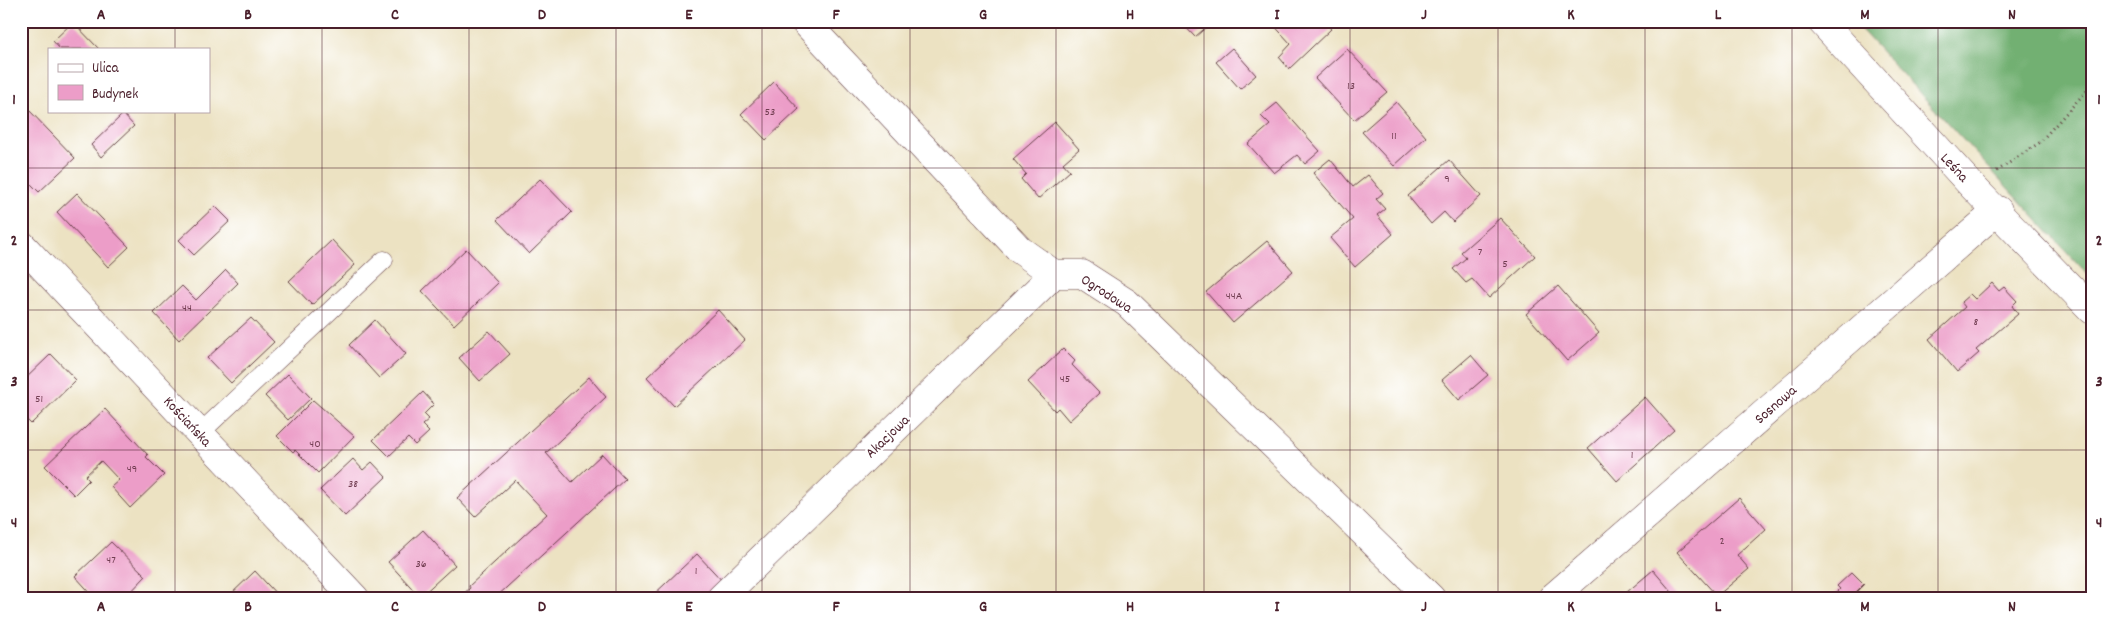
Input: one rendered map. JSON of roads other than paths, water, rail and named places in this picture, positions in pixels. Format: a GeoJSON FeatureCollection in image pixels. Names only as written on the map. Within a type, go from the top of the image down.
{"type":"FeatureCollection","features":[{"type":"Feature","properties":{"kind":"street"},"geometry":{"type":"LineString","coordinates":[[804,21],[1020,250],[1054,274]]}},
{"type":"Feature","properties":{"kind":"street","name":"Leśna"},"geometry":{"type":"LineString","coordinates":[[1821,21],[1973,187],[1998,210],[2092,310]]}},
{"type":"Feature","properties":{"kind":"street","name":"Sosnowa"},"geometry":{"type":"LineString","coordinates":[[1552,598],[1998,210]]}},
{"type":"Feature","properties":{"kind":"street","name":"Kościańska"},"geometry":{"type":"LineString","coordinates":[[21,244],[355,598]]}},
{"type":"Feature","properties":{"kind":"street","name":"Akacjowa"},"geometry":{"type":"LineString","coordinates":[[721,598],[1054,274]]}},
{"type":"Feature","properties":{"kind":"street","name":"Ogrodowa"},"geometry":{"type":"LineString","coordinates":[[1054,274],[1082,274],[1127,303],[1430,598]]}},
{"type":"Feature","properties":{"kind":"lane"},"geometry":{"type":"LineString","coordinates":[[200,433],[384,260]]}}]}
